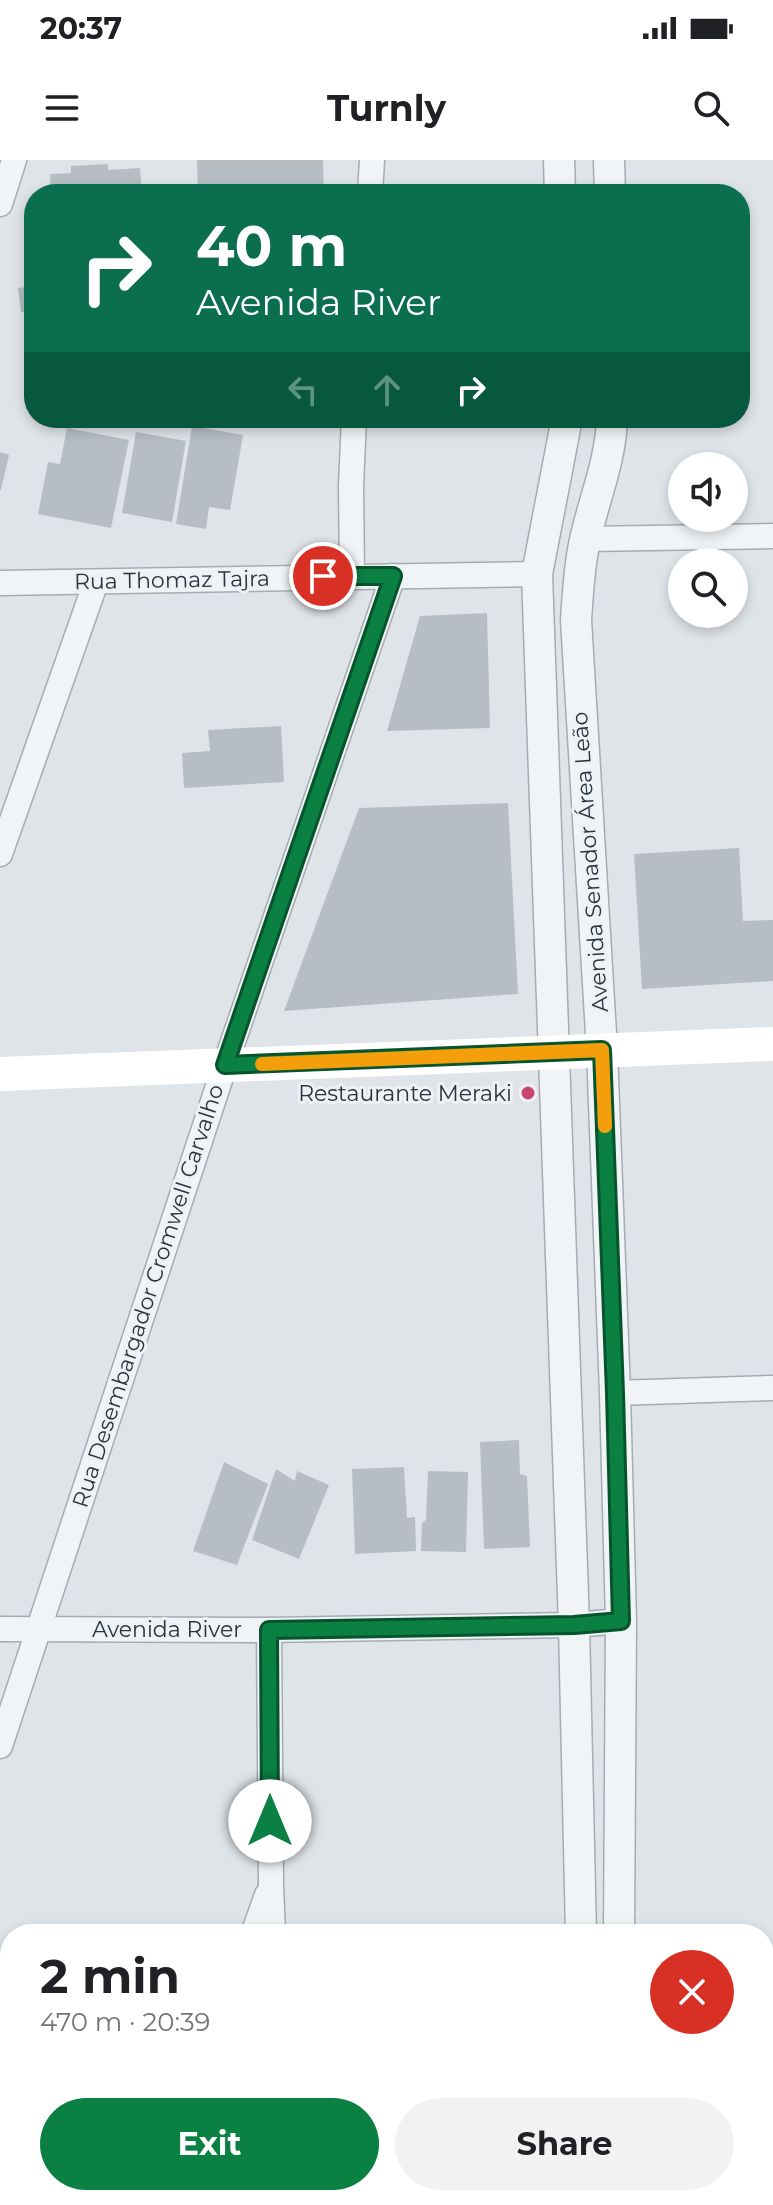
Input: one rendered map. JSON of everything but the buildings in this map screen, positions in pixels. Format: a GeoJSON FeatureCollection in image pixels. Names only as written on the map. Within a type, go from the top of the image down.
{"type":"FeatureCollection","features":[{"type":"Feature","properties":{"kind":"main road"},"geometry":{"type":"LineString","coordinates":[[0,1074],[773,1044]]}},
{"type":"Feature","properties":{"kind":"street"},"geometry":{"type":"LineString","coordinates":[[0,204],[14,160]]}},
{"type":"Feature","properties":{"kind":"street"},"geometry":{"type":"LineString","coordinates":[[371,184],[372,160]]}},
{"type":"Feature","properties":{"kind":"street"},"geometry":{"type":"LineString","coordinates":[[559,160],[560,184]]}},
{"type":"Feature","properties":{"kind":"street"},"geometry":{"type":"LineString","coordinates":[[609,160],[610,184]]}},
{"type":"Feature","properties":{"kind":"street"},"geometry":{"type":"LineString","coordinates":[[352,576],[354,428]]}},
{"type":"Feature","properties":{"kind":"street","name":"Avenida Senador Área Leão"},"geometry":{"type":"LineString","coordinates":[[565,428],[537,574],[574,1625],[581,1924]]}},
{"type":"Feature","properties":{"kind":"street","name":"Avenida Senador Área Leão"},"geometry":{"type":"LineString","coordinates":[[611,428],[609,454],[579,571],[576,620],[602,1050],[615,1393],[621,1621],[619,1924]]}},
{"type":"Feature","properties":{"kind":"street"},"geometry":{"type":"LineString","coordinates":[[585,539],[773,536]]}},
{"type":"Feature","properties":{"kind":"street","name":"Rua Thomaz Tajra"},"geometry":{"type":"LineString","coordinates":[[0,583],[537,574]]}},
{"type":"Feature","properties":{"kind":"street","name":"Rua Desembargador Cromwell Carvalho"},"geometry":{"type":"LineString","coordinates":[[0,1746],[225,1065],[393,576]]}},
{"type":"Feature","properties":{"kind":"street"},"geometry":{"type":"LineString","coordinates":[[0,854],[96,582]]}},
{"type":"Feature","properties":{"kind":"street"},"geometry":{"type":"LineString","coordinates":[[615,1393],[773,1388]]}},
{"type":"Feature","properties":{"kind":"street","name":"Avenida River"},"geometry":{"type":"LineString","coordinates":[[0,1629],[269,1630],[574,1625],[621,1621]]}},
{"type":"Feature","properties":{"kind":"street"},"geometry":{"type":"LineString","coordinates":[[269,1630],[273,1924]]}},
{"type":"Feature","properties":{"kind":"street"},"geometry":{"type":"LineString","coordinates":[[257,1924],[271,1885]]}},
{"type":"Feature","properties":{"kind":"slow traffic"},"geometry":{"type":"LineString","coordinates":[[262,1064],[602,1050],[605,1126]]}},
{"type":"Feature","properties":{"kind":"place","name":"Restaurante Meraki"},"geometry":{"type":"Point","coordinates":[528,1093]}},
{"type":"Feature","properties":{"kind":"route"},"geometry":{"type":"LineString","coordinates":[[270,1821],[269,1630],[574,1625],[621,1621],[602,1050],[225,1065],[393,576],[323,576]]}}]}
